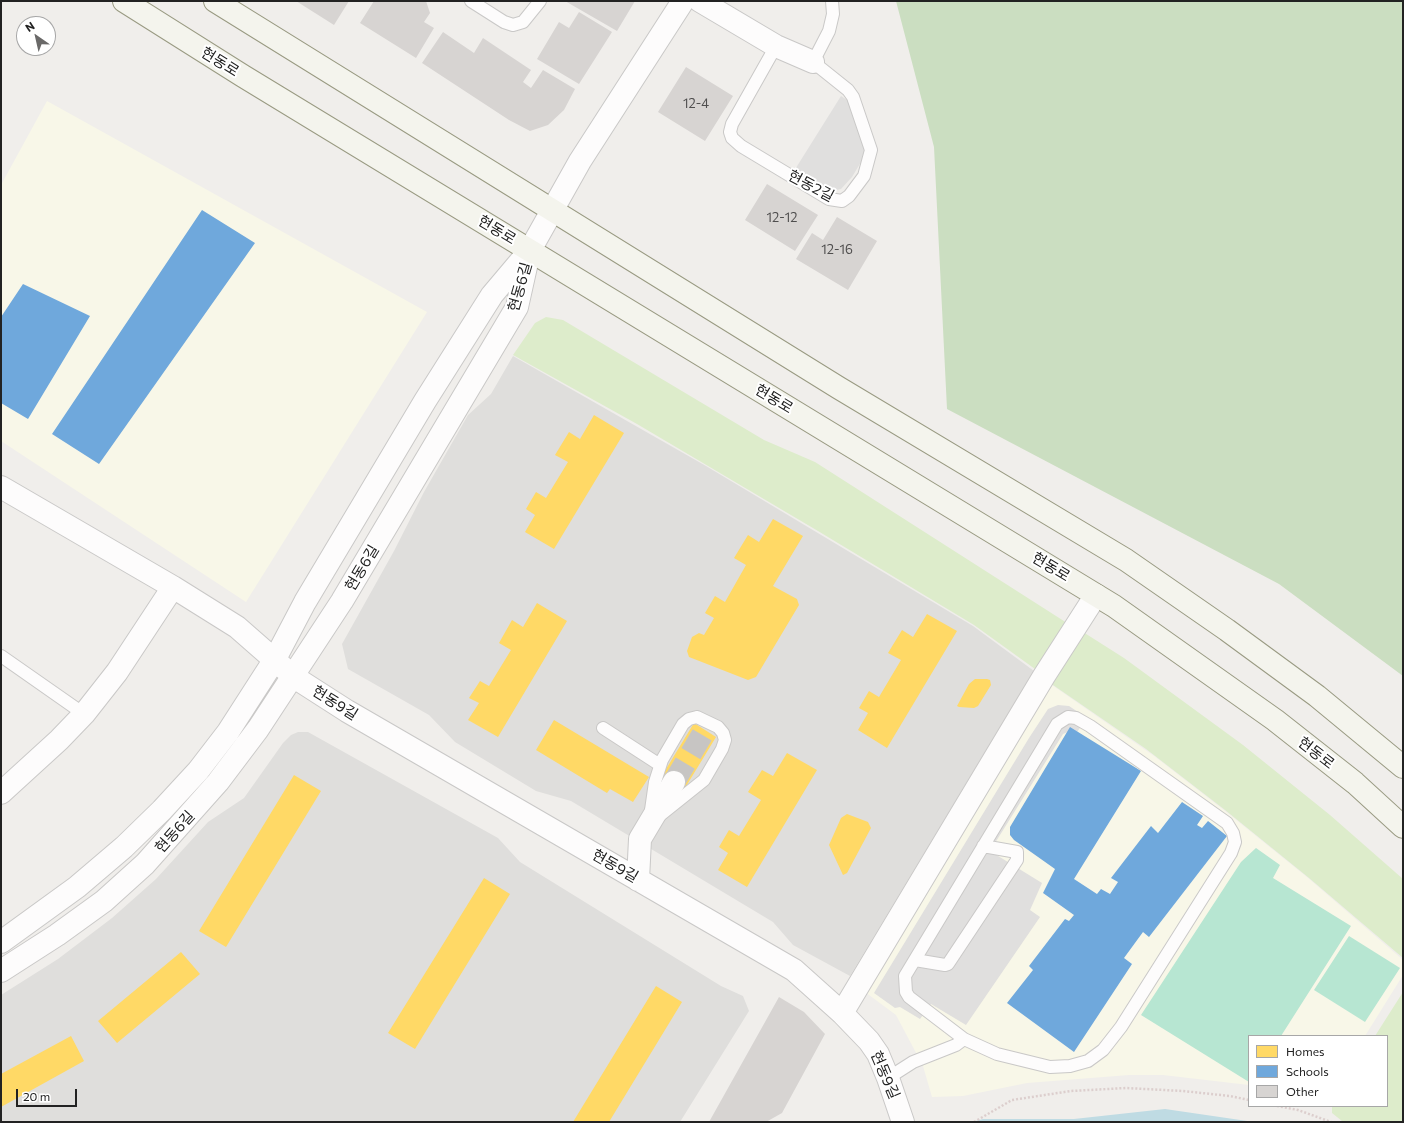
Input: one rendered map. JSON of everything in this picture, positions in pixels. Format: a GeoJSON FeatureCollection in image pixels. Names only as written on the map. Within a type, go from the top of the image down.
{"type":"FeatureCollection","features":[{"type":"Feature","properties":{"kind":"main road","name":"현동로"},"geometry":{"type":"LineString","coordinates":[[124,1],[243,76],[1096,595],[1275,720],[1355,783],[1403,827]]}},
{"type":"Feature","properties":{"kind":"main road"},"geometry":{"type":"LineString","coordinates":[[215,1],[839,388],[1126,560],[1227,630],[1317,696],[1403,767]]}},
{"type":"Feature","properties":{"kind":"street"},"geometry":{"type":"LineString","coordinates":[[530,250],[580,161],[683,1]]}},
{"type":"Feature","properties":{"kind":"street","name":"현동2길"},"geometry":{"type":"LineString","coordinates":[[700,1],[776,46],[813,62]]}},
{"type":"Feature","properties":{"kind":"street","name":"현동6길"},"geometry":{"type":"LineString","coordinates":[[1,942],[77,887],[124,847],[162,810],[198,771],[228,732],[275,659],[305,602],[475,322],[492,295],[530,250]]}},
{"type":"Feature","properties":{"kind":"street","name":"현동6길"},"geometry":{"type":"LineString","coordinates":[[1,971],[51,939],[104,901],[145,864],[218,782],[258,729],[294,677],[342,601],[517,307],[530,250]]}},
{"type":"Feature","properties":{"kind":"street","name":"현동9길"},"geometry":{"type":"LineString","coordinates":[[1,487],[173,587],[237,627],[294,677],[354,715],[794,970],[842,1013],[869,1040],[878,1054],[888,1078],[903,1122]]}},
{"type":"Feature","properties":{"kind":"street"},"geometry":{"type":"LineString","coordinates":[[1,793],[49,750],[84,714],[117,672],[173,587]]}},
{"type":"Feature","properties":{"kind":"street"},"geometry":{"type":"LineString","coordinates":[[842,1013],[1040,682],[1096,595]]}},
{"type":"Feature","properties":{"kind":"street"},"geometry":{"type":"LineString","coordinates":[[638,880],[640,839],[674,782]]}},
{"type":"Feature","properties":{"kind":"lane"},"geometry":{"type":"LineString","coordinates":[[471,1],[504,22],[513,25],[523,22],[540,1]]}},
{"type":"Feature","properties":{"kind":"lane"},"geometry":{"type":"LineString","coordinates":[[813,62],[829,32],[833,14],[832,1]]}},
{"type":"Feature","properties":{"kind":"lane","name":"현동2길"},"geometry":{"type":"LineString","coordinates":[[776,46],[732,124],[730,132],[732,138],[741,146],[829,199],[842,201],[849,196],[864,176],[872,150],[853,97],[848,90],[813,62]]}},
{"type":"Feature","properties":{"kind":"lane"},"geometry":{"type":"LineString","coordinates":[[1,656],[84,714]]}},
{"type":"Feature","properties":{"kind":"lane"},"geometry":{"type":"LineString","coordinates":[[697,717],[718,727],[723,733],[725,740],[722,750],[704,780],[649,824],[655,782],[660,765],[683,724],[690,719],[697,717]]}},
{"type":"Feature","properties":{"kind":"lane"},"geometry":{"type":"LineString","coordinates":[[1068,717],[1076,718],[1090,726],[1227,823],[1233,833],[1235,842],[1231,853],[1121,1027],[1098,1053],[1088,1061],[1070,1066],[1050,1067],[1004,1056],[964,1039],[914,1001],[906,992],[905,976],[984,846],[1050,734],[1057,724],[1068,717]]}},
{"type":"Feature","properties":{"kind":"lane"},"geometry":{"type":"LineString","coordinates":[[603,728],[660,765]]}},
{"type":"Feature","properties":{"kind":"lane"},"geometry":{"type":"LineString","coordinates":[[915,960],[945,965],[948,964],[1017,860],[1017,852],[984,846]]}},
{"type":"Feature","properties":{"kind":"lane"},"geometry":{"type":"LineString","coordinates":[[888,1078],[913,1062],[956,1045],[964,1039]]}},
{"type":"Feature","properties":{"kind":"path"},"geometry":{"type":"LineString","coordinates":[[974,1122],[1012,1100],[1071,1091],[1126,1088],[1230,1096],[1248,1100]]}},
{"type":"Feature","properties":{"kind":"path"},"geometry":{"type":"LineString","coordinates":[[1282,1107],[1298,1110],[1331,1122]]}},
{"type":"Feature","properties":{"kind":"shaded area"},"geometry":{"type":"Polygon","coordinates":[[[841,96],[847,100],[853,109],[862,133],[864,151],[861,162],[852,177],[841,189],[831,191],[819,187],[794,171],[841,96]]]}},
{"type":"Feature","properties":{"kind":"shaded area"},"geometry":{"type":"Polygon","coordinates":[[[47,101],[427,312],[246,602],[1,441],[1,185],[47,101]]]}},
{"type":"Feature","properties":{"kind":"shaded area"},"geometry":{"type":"Polygon","coordinates":[[[513,356],[706,466],[973,626],[1034,671],[850,976],[793,945],[773,922],[571,801],[536,791],[455,742],[429,715],[348,669],[342,644],[394,551],[424,492],[468,415],[491,394],[513,356]]]}},
{"type":"Feature","properties":{"kind":"shaded area"},"geometry":{"type":"Polygon","coordinates":[[[1049,683],[1154,756],[1225,811],[1308,878],[1403,960],[1403,975],[1366,1035],[1248,1035],[1248,1085],[1163,1075],[1129,1075],[1027,1083],[963,1096],[932,1097],[923,1066],[896,1015],[865,992],[1049,683]]]}},
{"type":"Feature","properties":{"kind":"shaded area"},"geometry":{"type":"Polygon","coordinates":[[[1058,705],[1069,706],[1087,718],[1077,732],[1072,730],[1063,734],[990,851],[1042,883],[1030,910],[1040,917],[966,1025],[931,1004],[920,1019],[900,1007],[895,1008],[874,993],[1029,738],[1048,709],[1058,705]]]}},
{"type":"Feature","properties":{"kind":"shaded area"},"geometry":{"type":"Polygon","coordinates":[[[298,732],[308,732],[498,838],[520,862],[721,986],[743,996],[749,1011],[680,1122],[1,1122],[1,995],[58,959],[112,918],[156,879],[208,822],[244,798],[283,743],[291,735],[298,732]]]}},
{"type":"Feature","properties":{"kind":"green space"},"geometry":{"type":"Polygon","coordinates":[[[896,1],[1403,1],[1403,676],[1279,584],[947,409],[934,147],[896,1]]]}},
{"type":"Feature","properties":{"kind":"green space"},"geometry":{"type":"Polygon","coordinates":[[[546,317],[563,320],[764,440],[815,462],[1067,623],[1035,669],[974,625],[818,531],[637,424],[513,355],[535,323],[546,317]]]}},
{"type":"Feature","properties":{"kind":"green space"},"geometry":{"type":"Polygon","coordinates":[[[1083,632],[1124,658],[1243,745],[1330,815],[1403,879],[1403,958],[1309,878],[1225,810],[1146,749],[1050,683],[1083,632]]]}},
{"type":"Feature","properties":{"kind":"green space"},"geometry":{"type":"Polygon","coordinates":[[[1256,848],[1280,865],[1273,878],[1351,926],[1282,1035],[1248,1035],[1248,1081],[1141,1015],[1241,862],[1256,848]]]}},
{"type":"Feature","properties":{"kind":"green space"},"geometry":{"type":"Polygon","coordinates":[[[1349,936],[1400,968],[1365,1022],[1314,990],[1349,936]]]}},
{"type":"Feature","properties":{"kind":"green space"},"geometry":{"type":"Polygon","coordinates":[[[1403,992],[1403,1122],[1342,1121],[1332,1113],[1332,1107],[1388,1107],[1388,1035],[1376,1035],[1403,992]]]}},
{"type":"Feature","properties":{"kind":"water"},"geometry":{"type":"Polygon","coordinates":[[[1165,1109],[1254,1122],[972,1122],[983,1119],[1074,1119],[1165,1109]]]}},
{"type":"Feature","properties":{"kind":"building: Homes"},"geometry":{"type":"Polygon","coordinates":[[[594,415],[624,433],[554,549],[525,532],[535,515],[526,509],[536,492],[546,498],[568,462],[555,455],[569,432],[580,439],[594,415]]]}},
{"type":"Feature","properties":{"kind":"building: Homes"},"geometry":{"type":"Polygon","coordinates":[[[773,519],[803,536],[773,586],[797,599],[799,605],[756,677],[748,680],[689,657],[687,651],[692,637],[699,633],[704,635],[714,618],[705,613],[715,596],[725,602],[746,565],[734,558],[748,535],[759,542],[773,519]]]}},
{"type":"Feature","properties":{"kind":"building: Homes"},"geometry":{"type":"Polygon","coordinates":[[[537,603],[567,621],[498,737],[468,720],[479,703],[469,698],[480,681],[489,686],[511,650],[499,643],[512,620],[523,627],[537,603]]]}},
{"type":"Feature","properties":{"kind":"building: Homes"},"geometry":{"type":"Polygon","coordinates":[[[927,614],[957,631],[887,748],[858,730],[868,713],[859,708],[869,691],[879,697],[901,660],[888,653],[902,630],[913,637],[927,614]]]}},
{"type":"Feature","properties":{"kind":"building: Homes"},"geometry":{"type":"Polygon","coordinates":[[[975,679],[990,680],[991,685],[978,706],[974,708],[957,706],[969,684],[975,679]]]}},
{"type":"Feature","properties":{"kind":"building: Homes"},"geometry":{"type":"Polygon","coordinates":[[[554,720],[649,777],[633,802],[610,789],[607,793],[536,750],[554,720]]]}},
{"type":"Feature","properties":{"kind":"building: Homes"},"geometry":{"type":"Polygon","coordinates":[[[694,723],[716,737],[685,788],[663,774],[694,723]]]}},
{"type":"Feature","properties":{"kind":"building: Homes"},"geometry":{"type":"Polygon","coordinates":[[[787,753],[817,770],[747,887],[718,870],[728,853],[719,847],[729,830],[739,836],[761,800],[748,792],[762,770],[773,776],[787,753]]]}},
{"type":"Feature","properties":{"kind":"building: Homes"},"geometry":{"type":"Polygon","coordinates":[[[294,775],[321,791],[226,947],[199,931],[294,775]]]}},
{"type":"Feature","properties":{"kind":"building: Homes"},"geometry":{"type":"Polygon","coordinates":[[[847,814],[868,822],[871,828],[847,873],[843,875],[829,845],[841,818],[847,814]]]}},
{"type":"Feature","properties":{"kind":"building: Homes"},"geometry":{"type":"Polygon","coordinates":[[[484,878],[510,894],[415,1049],[388,1033],[484,878]]]}},
{"type":"Feature","properties":{"kind":"building: Homes"},"geometry":{"type":"Polygon","coordinates":[[[181,952],[200,974],[117,1043],[98,1021],[181,952]]]}},
{"type":"Feature","properties":{"kind":"building: Homes"},"geometry":{"type":"Polygon","coordinates":[[[656,986],[682,1002],[609,1122],[573,1122],[656,986]]]}},
{"type":"Feature","properties":{"kind":"building: Homes"},"geometry":{"type":"Polygon","coordinates":[[[71,1036],[84,1061],[1,1107],[1,1074],[71,1036]]]}},
{"type":"Feature","properties":{"kind":"building: Schools"},"geometry":{"type":"Polygon","coordinates":[[[202,210],[255,243],[99,464],[52,434],[202,210]]]}},
{"type":"Feature","properties":{"kind":"building: Schools"},"geometry":{"type":"Polygon","coordinates":[[[23,284],[90,316],[28,419],[1,403],[1,317],[23,284]]]}},
{"type":"Feature","properties":{"kind":"building: Schools"},"geometry":{"type":"Polygon","coordinates":[[[1070,727],[1141,771],[1074,879],[1097,894],[1101,889],[1110,894],[1118,882],[1111,878],[1151,826],[1158,833],[1182,802],[1203,816],[1197,825],[1202,828],[1208,821],[1227,836],[1149,937],[1143,932],[1124,958],[1132,964],[1074,1052],[1007,1003],[1033,970],[1029,966],[1065,919],[1069,921],[1074,915],[1043,893],[1055,869],[1014,840],[1010,835],[1010,827],[1070,727]]]}},
{"type":"Feature","properties":{"kind":"building: Other"},"geometry":{"type":"Polygon","coordinates":[[[296,1],[349,1],[334,25],[296,1]]]}},
{"type":"Feature","properties":{"kind":"building: Other"},"geometry":{"type":"Polygon","coordinates":[[[374,1],[426,1],[430,13],[424,22],[434,28],[416,58],[360,23],[374,1]]]}},
{"type":"Feature","properties":{"kind":"building: Other"},"geometry":{"type":"Polygon","coordinates":[[[565,1],[635,1],[617,31],[565,1]]]}},
{"type":"Feature","properties":{"kind":"building: Other"},"geometry":{"type":"Polygon","coordinates":[[[579,12],[612,32],[579,84],[537,59],[559,22],[569,28],[579,12]]]}},
{"type":"Feature","properties":{"kind":"building: Other"},"geometry":{"type":"Polygon","coordinates":[[[443,32],[474,53],[483,38],[531,70],[523,82],[531,88],[543,70],[575,89],[564,110],[548,125],[530,131],[509,120],[422,63],[443,32]]]}},
{"type":"Feature","properties":{"kind":"building: Other"},"geometry":{"type":"Polygon","coordinates":[[[686,67],[733,96],[705,141],[658,112],[686,67]]]}},
{"type":"Feature","properties":{"kind":"building: Other"},"geometry":{"type":"Polygon","coordinates":[[[767,184],[818,215],[795,251],[745,220],[767,184]]]}},
{"type":"Feature","properties":{"kind":"building: Other"},"geometry":{"type":"Polygon","coordinates":[[[837,217],[877,241],[848,290],[796,259],[812,233],[823,240],[837,217]]]}},
{"type":"Feature","properties":{"kind":"building: Other"},"geometry":{"type":"Polygon","coordinates":[[[779,997],[804,1012],[825,1034],[782,1113],[766,1122],[709,1122],[779,997]]]}},
{"type":"Feature","properties":{"kind":"tunnel"},"geometry":{"type":"LineString","coordinates":[[674,782],[705,730]]}}]}
